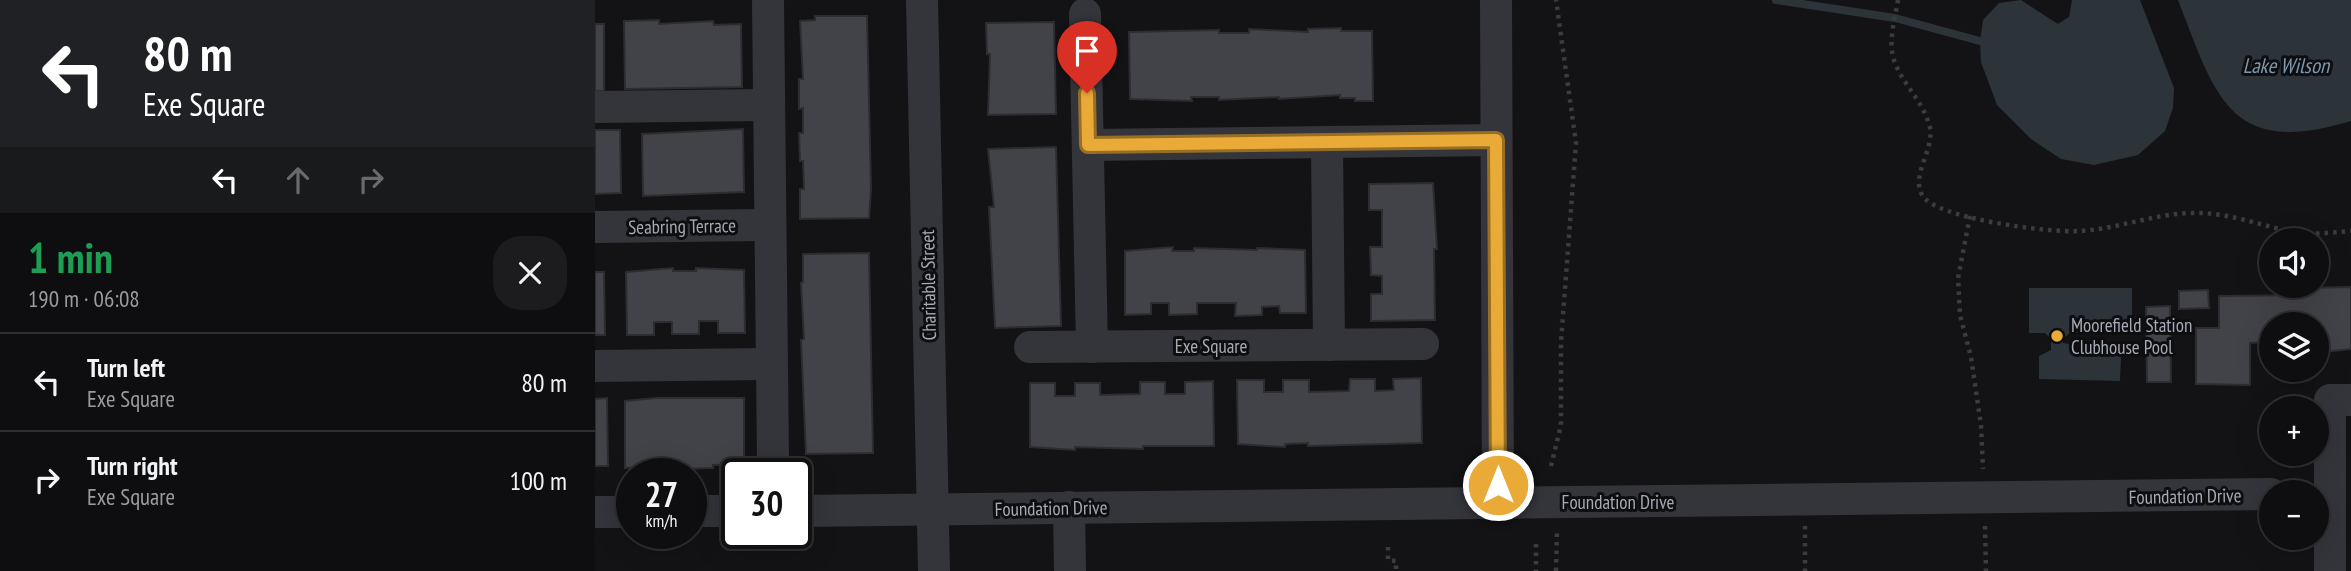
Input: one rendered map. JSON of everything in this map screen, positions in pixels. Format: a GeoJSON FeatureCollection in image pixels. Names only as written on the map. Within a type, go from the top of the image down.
{"type":"FeatureCollection","features":[{"type":"Feature","properties":{"kind":"street"},"geometry":{"type":"LineString","coordinates":[[768,0],[773,458]]}},
{"type":"Feature","properties":{"kind":"street","name":"Charitable Street"},"geometry":{"type":"LineString","coordinates":[[922,0],[934,571]]}},
{"type":"Feature","properties":{"kind":"street"},"geometry":{"type":"LineString","coordinates":[[1496,0],[1498,503]]}},
{"type":"Feature","properties":{"kind":"street"},"geometry":{"type":"LineString","coordinates":[[1085,14],[1092,346]]}},
{"type":"Feature","properties":{"kind":"street"},"geometry":{"type":"LineString","coordinates":[[595,107],[769,106]]}},
{"type":"Feature","properties":{"kind":"street"},"geometry":{"type":"LineString","coordinates":[[1088,145],[1327,145],[1496,140]]}},
{"type":"Feature","properties":{"kind":"street"},"geometry":{"type":"LineString","coordinates":[[1327,145],[1329,345]]}},
{"type":"Feature","properties":{"kind":"street","name":"Seabring Terrace"},"geometry":{"type":"LineString","coordinates":[[595,227],[770,225]]}},
{"type":"Feature","properties":{"kind":"street","name":"Exe Square"},"geometry":{"type":"LineString","coordinates":[[1030,347],[1423,344]]}},
{"type":"Feature","properties":{"kind":"street"},"geometry":{"type":"LineString","coordinates":[[595,366],[771,364]]}},
{"type":"Feature","properties":{"kind":"street"},"geometry":{"type":"LineString","coordinates":[[2330,571],[2333,494],[2330,400],[2351,400]]}},
{"type":"Feature","properties":{"kind":"street","name":"Foundation Drive"},"geometry":{"type":"LineString","coordinates":[[812,511],[2259,495]]}},
{"type":"Feature","properties":{"kind":"street"},"geometry":{"type":"LineString","coordinates":[[1069,508],[1070,571]]}},
{"type":"Feature","properties":{"kind":"street"},"geometry":{"type":"LineString","coordinates":[[595,512],[616,512]]}},
{"type":"Feature","properties":{"kind":"path"},"geometry":{"type":"LineString","coordinates":[[1551,466],[1561,425],[1561,342],[1576,143],[1556,0]]}},
{"type":"Feature","properties":{"kind":"path"},"geometry":{"type":"LineString","coordinates":[[1898,0],[1892,45],[1895,63],[1921,103],[1930,128],[1931,143],[1919,185],[1923,198],[1940,208],[2036,230],[2080,231],[2165,213],[2208,212],[2302,234],[2351,231]]}},
{"type":"Feature","properties":{"kind":"path"},"geometry":{"type":"LineString","coordinates":[[1970,215],[1963,239],[1960,315],[1971,357],[1981,425],[1986,571]]}},
{"type":"Feature","properties":{"kind":"path"},"geometry":{"type":"LineString","coordinates":[[1805,500],[1805,571]]}},
{"type":"Feature","properties":{"kind":"path"},"geometry":{"type":"LineString","coordinates":[[1556,571],[1557,526]]}},
{"type":"Feature","properties":{"kind":"path"},"geometry":{"type":"LineString","coordinates":[[1536,544],[1536,571]]}},
{"type":"Feature","properties":{"kind":"path"},"geometry":{"type":"LineString","coordinates":[[1388,547],[1388,560],[1396,561],[1396,571]]}},
{"type":"Feature","properties":{"kind":"water"},"geometry":{"type":"Polygon","coordinates":[[[2021,0],[2058,24],[2069,17],[2072,0],[2140,0],[2174,88],[2173,108],[2165,131],[2138,155],[2094,165],[2061,159],[2031,139],[1997,105],[1981,62],[1983,20],[1999,3],[2021,0]]]}},
{"type":"Feature","properties":{"kind":"water","name":"Lake Wilson"},"geometry":{"type":"Polygon","coordinates":[[[2178,0],[2351,0],[2351,121],[2310,130],[2278,131],[2253,125],[2233,111],[2217,91],[2178,0]]]}},
{"type":"Feature","properties":{"kind":"water","name":"Moorefield Station Clubhouse Pool"},"geometry":{"type":"Polygon","coordinates":[[[2029,288],[2132,288],[2132,333],[2070,333],[2063,339],[2063,343],[2069,344],[2075,350],[2076,356],[2107,356],[2118,352],[2121,357],[2120,381],[2039,379],[2039,356],[2051,350],[2051,339],[2045,333],[2029,333],[2029,288]]]}},
{"type":"Feature","properties":{"kind":"building"},"geometry":{"type":"Polygon","coordinates":[[[815,16],[867,16],[871,188],[869,218],[800,219],[800,189],[804,189],[799,133],[803,133],[803,108],[799,109],[799,79],[803,79],[800,21],[815,20],[815,16]]]}},
{"type":"Feature","properties":{"kind":"building"},"geometry":{"type":"Polygon","coordinates":[[[659,20],[659,24],[713,21],[714,25],[741,24],[742,87],[625,89],[624,21],[659,20]]]}},
{"type":"Feature","properties":{"kind":"building"},"geometry":{"type":"Polygon","coordinates":[[[1054,22],[1056,114],[988,115],[990,54],[987,54],[986,23],[1054,22]]]}},
{"type":"Feature","properties":{"kind":"building"},"geometry":{"type":"Polygon","coordinates":[[[595,24],[604,24],[604,91],[595,91],[595,24]]]}},
{"type":"Feature","properties":{"kind":"building"},"geometry":{"type":"Polygon","coordinates":[[[1341,28],[1341,31],[1372,31],[1373,101],[1355,101],[1355,98],[1340,98],[1340,95],[1219,100],[1219,97],[1191,97],[1192,101],[1130,99],[1129,32],[1219,30],[1219,33],[1249,33],[1249,29],[1308,32],[1308,29],[1341,28]]]}},
{"type":"Feature","properties":{"kind":"building"},"geometry":{"type":"Polygon","coordinates":[[[743,129],[744,192],[643,196],[642,134],[743,129]]]}},
{"type":"Feature","properties":{"kind":"building"},"geometry":{"type":"Polygon","coordinates":[[[595,130],[620,130],[621,193],[595,194],[595,130]]]}},
{"type":"Feature","properties":{"kind":"building"},"geometry":{"type":"Polygon","coordinates":[[[1056,147],[1061,326],[995,328],[989,207],[994,207],[988,149],[1056,147]]]}},
{"type":"Feature","properties":{"kind":"building"},"geometry":{"type":"Polygon","coordinates":[[[1433,183],[1437,249],[1434,249],[1435,320],[1371,321],[1371,294],[1382,294],[1382,276],[1371,275],[1370,247],[1382,247],[1382,210],[1369,210],[1369,184],[1433,183]]]}},
{"type":"Feature","properties":{"kind":"building"},"geometry":{"type":"Polygon","coordinates":[[[1173,247],[1172,251],[1194,251],[1194,248],[1305,250],[1306,313],[1280,313],[1279,306],[1262,307],[1262,315],[1235,316],[1236,303],[1197,303],[1197,314],[1169,315],[1169,303],[1151,303],[1151,314],[1125,315],[1125,251],[1173,247]]]}},
{"type":"Feature","properties":{"kind":"building"},"geometry":{"type":"Polygon","coordinates":[[[869,253],[873,453],[806,454],[801,340],[804,339],[801,283],[803,254],[869,253]]]}},
{"type":"Feature","properties":{"kind":"building"},"geometry":{"type":"Polygon","coordinates":[[[673,268],[673,271],[696,271],[696,268],[744,270],[745,333],[718,333],[718,321],[699,321],[699,334],[672,334],[672,322],[654,322],[654,335],[627,335],[626,272],[673,268]]]}},
{"type":"Feature","properties":{"kind":"building"},"geometry":{"type":"Polygon","coordinates":[[[595,272],[604,272],[605,335],[595,335],[595,272]]]}},
{"type":"Feature","properties":{"kind":"building"},"geometry":{"type":"Polygon","coordinates":[[[2329,287],[2351,287],[2351,349],[2329,352],[2329,312],[2259,312],[2259,342],[2250,343],[2250,385],[2196,384],[2196,328],[2219,328],[2219,296],[2329,298],[2329,287]]]}},
{"type":"Feature","properties":{"kind":"building"},"geometry":{"type":"Polygon","coordinates":[[[2208,290],[2209,308],[2179,309],[2179,291],[2208,290]]]}},
{"type":"Feature","properties":{"kind":"building"},"geometry":{"type":"Polygon","coordinates":[[[2170,306],[2171,382],[2147,382],[2146,307],[2170,306]]]}},
{"type":"Feature","properties":{"kind":"building"},"geometry":{"type":"Polygon","coordinates":[[[1421,378],[1422,443],[1308,446],[1308,443],[1285,444],[1285,447],[1238,444],[1237,380],[1264,380],[1264,392],[1283,392],[1283,380],[1309,380],[1309,392],[1349,391],[1350,379],[1375,379],[1375,391],[1394,390],[1393,379],[1421,378]]]}},
{"type":"Feature","properties":{"kind":"building"},"geometry":{"type":"Polygon","coordinates":[[[1213,381],[1214,446],[1143,446],[1143,449],[1075,447],[1075,450],[1030,447],[1030,383],[1055,383],[1055,396],[1075,396],[1075,383],[1100,383],[1100,395],[1140,394],[1140,382],[1165,382],[1165,394],[1185,394],[1185,382],[1213,381]]]}},
{"type":"Feature","properties":{"kind":"building"},"geometry":{"type":"Polygon","coordinates":[[[607,398],[608,466],[595,466],[595,399],[607,398]]]}},
{"type":"Feature","properties":{"kind":"building"},"geometry":{"type":"Polygon","coordinates":[[[656,398],[744,398],[744,458],[721,458],[721,465],[707,468],[707,458],[625,458],[625,401],[656,398]]]}},
{"type":"Feature","properties":{"kind":"waterway"},"geometry":{"type":"LineString","coordinates":[[1776,0],[1895,18],[1980,41]]}},
{"type":"Feature","properties":{"kind":"place","name":"Moorefield Station Clubhouse Pool"},"geometry":{"type":"Point","coordinates":[2057,336]}},
{"type":"Feature","properties":{"kind":"route"},"geometry":{"type":"LineString","coordinates":[[1087,93],[1088,145],[1327,145],[1496,140],[1498,485]]}}]}
